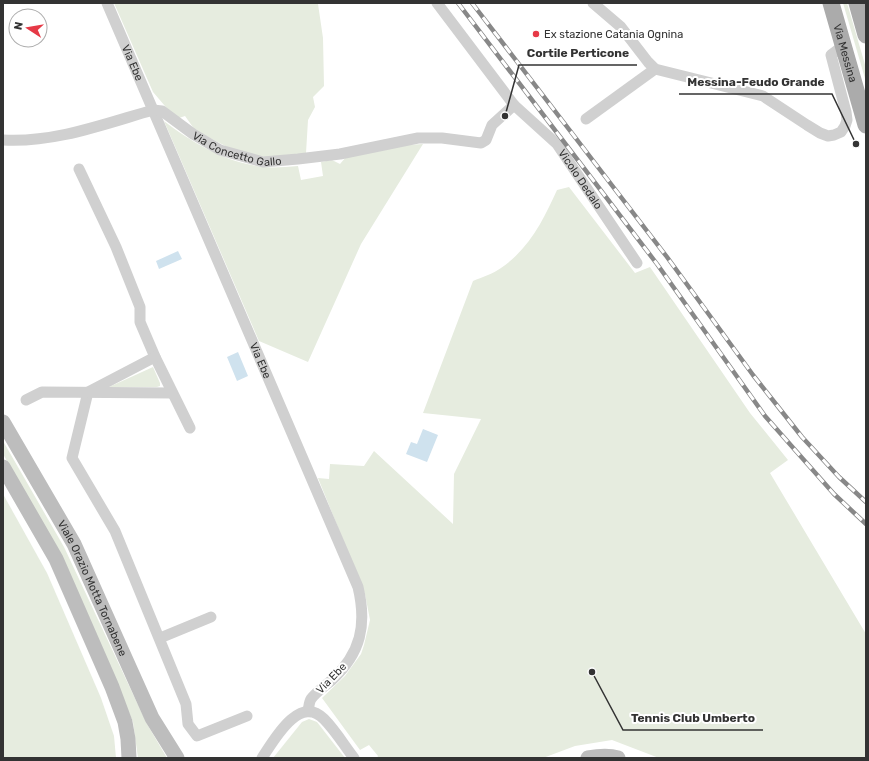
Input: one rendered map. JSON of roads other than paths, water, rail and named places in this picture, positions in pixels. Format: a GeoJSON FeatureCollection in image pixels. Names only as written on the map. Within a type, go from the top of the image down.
{"type":"FeatureCollection","features":[{"type":"Feature","properties":{"kind":"main road","name":"Via Messina"},"geometry":{"type":"LineString","coordinates":[[831,3],[866,125]]}},
{"type":"Feature","properties":{"kind":"main road"},"geometry":{"type":"LineString","coordinates":[[856,3],[866,32]]}},
{"type":"Feature","properties":{"kind":"main road","name":"Viale Orazio Motta Tornabene"},"geometry":{"type":"LineString","coordinates":[[3,422],[74,544],[152,718],[177,758]]}},
{"type":"Feature","properties":{"kind":"main road","name":"Viale Orazio Motta Tornabene"},"geometry":{"type":"LineString","coordinates":[[3,467],[56,559],[112,687],[125,722],[129,758]]}},
{"type":"Feature","properties":{"kind":"main road"},"geometry":{"type":"LineString","coordinates":[[588,758],[597,756],[611,756],[618,758]]}},
{"type":"Feature","properties":{"kind":"street","name":"Via Ebe"},"geometry":{"type":"LineString","coordinates":[[108,3],[358,587],[362,613],[362,626],[358,643],[345,667],[311,699],[308,711]]}},
{"type":"Feature","properties":{"kind":"street","name":"Vicolo Dedalo"},"geometry":{"type":"LineString","coordinates":[[437,3],[514,105],[557,144],[636,262]]}},
{"type":"Feature","properties":{"kind":"street"},"geometry":{"type":"LineString","coordinates":[[593,3],[621,27],[655,69],[762,96],[820,133],[828,136],[841,132],[847,120],[831,55],[843,46]]}},
{"type":"Feature","properties":{"kind":"street"},"geometry":{"type":"LineString","coordinates":[[586,119],[655,69]]}},
{"type":"Feature","properties":{"kind":"street","name":"Via Concetto Gallo"},"geometry":{"type":"LineString","coordinates":[[153,110],[162,111],[193,134],[220,150],[263,162],[340,154],[418,138],[442,138],[482,143],[486,140],[492,125],[514,105]]}},
{"type":"Feature","properties":{"kind":"street"},"geometry":{"type":"LineString","coordinates":[[3,140],[23,140],[51,137],[153,110]]}},
{"type":"Feature","properties":{"kind":"street"},"geometry":{"type":"LineString","coordinates":[[79,169],[116,247],[140,307],[140,322],[172,394],[190,428]]}},
{"type":"Feature","properties":{"kind":"street"},"geometry":{"type":"LineString","coordinates":[[155,357],[88,392],[72,458],[115,530],[186,704],[188,724],[197,736],[247,716]]}},
{"type":"Feature","properties":{"kind":"street"},"geometry":{"type":"LineString","coordinates":[[26,400],[42,392],[172,394]]}},
{"type":"Feature","properties":{"kind":"street"},"geometry":{"type":"LineString","coordinates":[[160,638],[211,617]]}},
{"type":"Feature","properties":{"kind":"street"},"geometry":{"type":"LineString","coordinates":[[262,758],[289,721],[300,713],[308,711],[316,713],[324,719],[354,758]]}},
{"type":"Feature","properties":{"kind":"water"},"geometry":{"type":"Polygon","coordinates":[[[178,251],[182,259],[159,269],[156,261],[178,251]]]}},
{"type":"Feature","properties":{"kind":"water"},"geometry":{"type":"Polygon","coordinates":[[[238,352],[248,376],[237,381],[227,357],[238,352]]]}},
{"type":"Feature","properties":{"kind":"water"},"geometry":{"type":"Polygon","coordinates":[[[423,429],[438,435],[427,462],[406,454],[411,442],[417,444],[423,429]]]}},
{"type":"Feature","properties":{"kind":"railway"},"geometry":{"type":"LineString","coordinates":[[458,3],[657,264],[765,416],[834,494],[866,524]]}},
{"type":"Feature","properties":{"kind":"railway"},"geometry":{"type":"LineString","coordinates":[[472,3],[667,257],[753,375],[802,437],[839,477],[866,502]]}},
{"type":"Feature","properties":{"kind":"place","name":"Ex stazione Catania Ognina"},"geometry":{"type":"Point","coordinates":[536,34]}},
{"type":"Feature","properties":{"kind":"place","name":"Cortile Perticone"},"geometry":{"type":"Point","coordinates":[505,116]}},
{"type":"Feature","properties":{"kind":"place","name":"Messina-Feudo Grande"},"geometry":{"type":"Point","coordinates":[856,144]}},
{"type":"Feature","properties":{"kind":"place","name":"Tennis Club Umberto"},"geometry":{"type":"Point","coordinates":[592,672]}}]}
